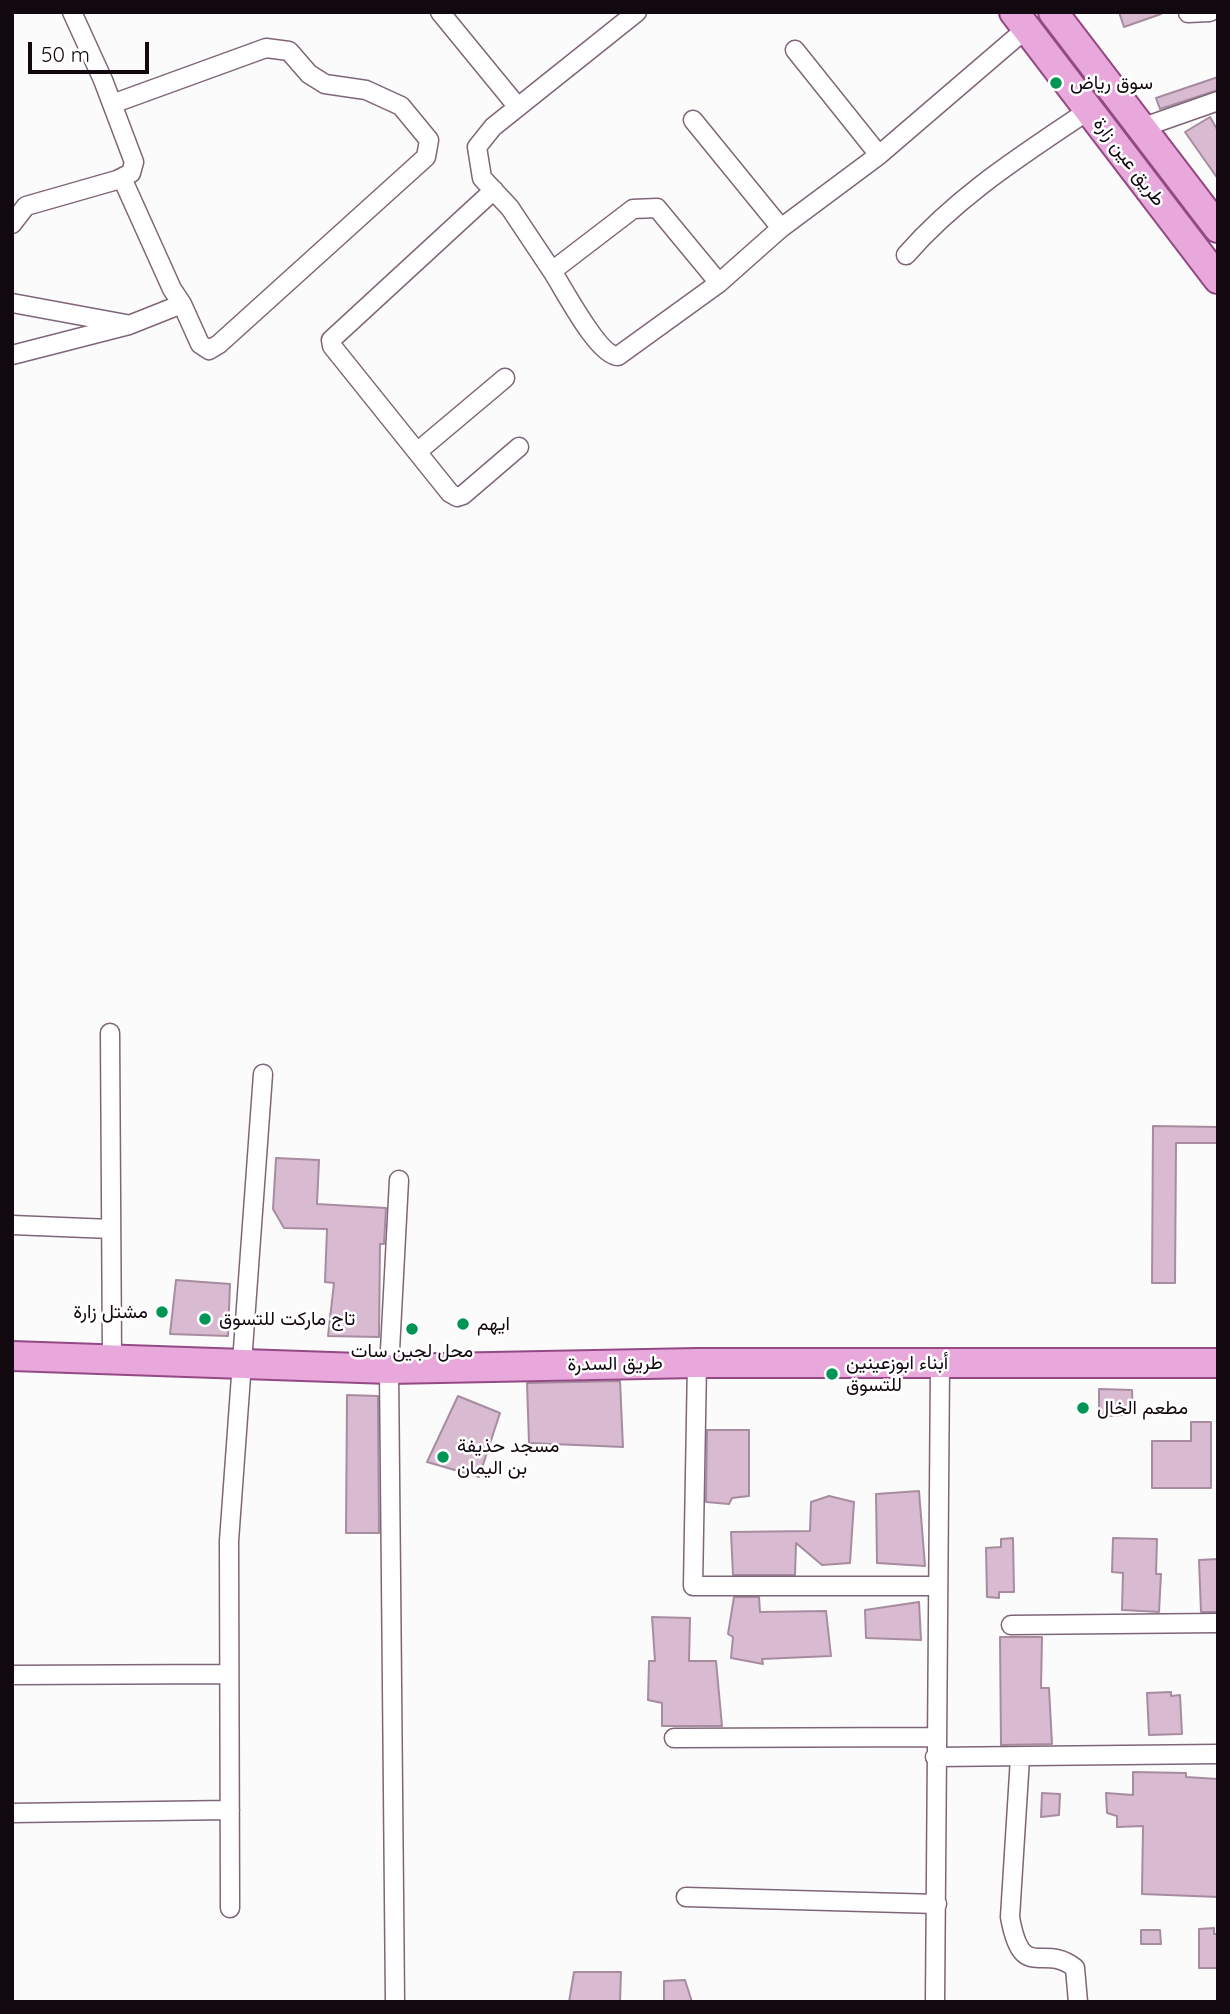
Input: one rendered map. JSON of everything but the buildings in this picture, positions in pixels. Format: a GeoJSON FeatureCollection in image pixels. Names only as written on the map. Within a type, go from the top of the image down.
{"type":"FeatureCollection","features":[{"type":"Feature","properties":{"kind":"main road","name":"طريق عين زارة"},"geometry":{"type":"LineString","coordinates":[[1053,12],[1218,228]]}},
{"type":"Feature","properties":{"kind":"main road","name":"طريق عين زارة"},"geometry":{"type":"LineString","coordinates":[[1020,20],[1218,279]]}},
{"type":"Feature","properties":{"kind":"main road","name":"طريق السدرة"},"geometry":{"type":"LineString","coordinates":[[12,1356],[389,1368],[697,1363],[1218,1363]]}},
{"type":"Feature","properties":{"kind":"street"},"geometry":{"type":"LineString","coordinates":[[12,224],[26,205],[122,178],[131,173],[134,162],[72,12]]}},
{"type":"Feature","properties":{"kind":"street"},"geometry":{"type":"LineString","coordinates":[[440,12],[517,106]]}},
{"type":"Feature","properties":{"kind":"street"},"geometry":{"type":"LineString","coordinates":[[637,12],[517,106],[493,127],[477,147],[482,178],[510,208],[595,338],[613,356],[629,350],[719,283],[781,229],[879,155],[1020,20]]}},
{"type":"Feature","properties":{"kind":"street"},"geometry":{"type":"LineString","coordinates":[[1188,13],[1210,12]]}},
{"type":"Feature","properties":{"kind":"street"},"geometry":{"type":"LineString","coordinates":[[112,104],[266,48],[289,51],[309,74],[325,84],[366,90],[401,106],[429,140],[426,157],[219,344],[209,350],[200,344],[182,304],[172,289],[122,178]]}},
{"type":"Feature","properties":{"kind":"street"},"geometry":{"type":"LineString","coordinates":[[795,50],[879,155]]}},
{"type":"Feature","properties":{"kind":"street"},"geometry":{"type":"LineString","coordinates":[[1141,128],[1218,101]]}},
{"type":"Feature","properties":{"kind":"street"},"geometry":{"type":"LineString","coordinates":[[906,255],[952,208],[1000,170],[1089,110]]}},
{"type":"Feature","properties":{"kind":"street"},"geometry":{"type":"LineString","coordinates":[[694,120],[781,229]]}},
{"type":"Feature","properties":{"kind":"street"},"geometry":{"type":"LineString","coordinates":[[494,190],[331,340],[332,346],[417,452],[450,493],[457,497],[472,488],[519,447]]}},
{"type":"Feature","properties":{"kind":"street"},"geometry":{"type":"LineString","coordinates":[[552,271],[633,209],[647,206],[657,208],[719,283]]}},
{"type":"Feature","properties":{"kind":"street"},"geometry":{"type":"LineString","coordinates":[[12,303],[129,325]]}},
{"type":"Feature","properties":{"kind":"street"},"geometry":{"type":"LineString","coordinates":[[12,355],[129,325],[182,304]]}},
{"type":"Feature","properties":{"kind":"street"},"geometry":{"type":"LineString","coordinates":[[417,452],[505,378]]}},
{"type":"Feature","properties":{"kind":"street"},"geometry":{"type":"LineString","coordinates":[[110,1033],[112,1358]]}},
{"type":"Feature","properties":{"kind":"street"},"geometry":{"type":"LineString","coordinates":[[230,1908],[229,1541],[262,1074]]}},
{"type":"Feature","properties":{"kind":"street"},"geometry":{"type":"LineString","coordinates":[[395,2002],[389,1368],[399,1180]]}},
{"type":"Feature","properties":{"kind":"street"},"geometry":{"type":"LineString","coordinates":[[12,1226],[111,1229]]}},
{"type":"Feature","properties":{"kind":"street"},"geometry":{"type":"LineString","coordinates":[[697,1363],[693,1586],[937,1586]]}},
{"type":"Feature","properties":{"kind":"street"},"geometry":{"type":"LineString","coordinates":[[935,2002],[940,1364]]}},
{"type":"Feature","properties":{"kind":"street"},"geometry":{"type":"LineString","coordinates":[[1011,1625],[1218,1623]]}},
{"type":"Feature","properties":{"kind":"street"},"geometry":{"type":"LineString","coordinates":[[12,1675],[229,1674]]}},
{"type":"Feature","properties":{"kind":"street"},"geometry":{"type":"LineString","coordinates":[[674,1738],[935,1737]]}},
{"type":"Feature","properties":{"kind":"street"},"geometry":{"type":"LineString","coordinates":[[935,1757],[1218,1754]]}},
{"type":"Feature","properties":{"kind":"street"},"geometry":{"type":"LineString","coordinates":[[1020,1758],[1010,1917],[1014,1940],[1021,1952],[1031,1958],[1068,1962],[1075,1968],[1078,2002]]}},
{"type":"Feature","properties":{"kind":"street"},"geometry":{"type":"LineString","coordinates":[[12,1813],[230,1810]]}},
{"type":"Feature","properties":{"kind":"street"},"geometry":{"type":"LineString","coordinates":[[687,1897],[937,1904]]}},
{"type":"Feature","properties":{"kind":"place","name":"سوق رياض"},"geometry":{"type":"Point","coordinates":[1056,83]}},
{"type":"Feature","properties":{"kind":"place","name":"مشتل زارة"},"geometry":{"type":"Point","coordinates":[162,1312]}},
{"type":"Feature","properties":{"kind":"place","name":"تاج ماركت للتسوق"},"geometry":{"type":"Point","coordinates":[205,1319]}},
{"type":"Feature","properties":{"kind":"place","name":"ايهم"},"geometry":{"type":"Point","coordinates":[463,1324]}},
{"type":"Feature","properties":{"kind":"place","name":"محل لجين سات"},"geometry":{"type":"Point","coordinates":[412,1329]}},
{"type":"Feature","properties":{"kind":"place","name":"أبناء ابوزعينين للتسوق"},"geometry":{"type":"Point","coordinates":[832,1374]}},
{"type":"Feature","properties":{"kind":"place","name":"مطعم الخال"},"geometry":{"type":"Point","coordinates":[1083,1408]}},
{"type":"Feature","properties":{"kind":"place","name":"مسجد حذيفة بن اليمان"},"geometry":{"type":"Point","coordinates":[443,1457]}}]}
